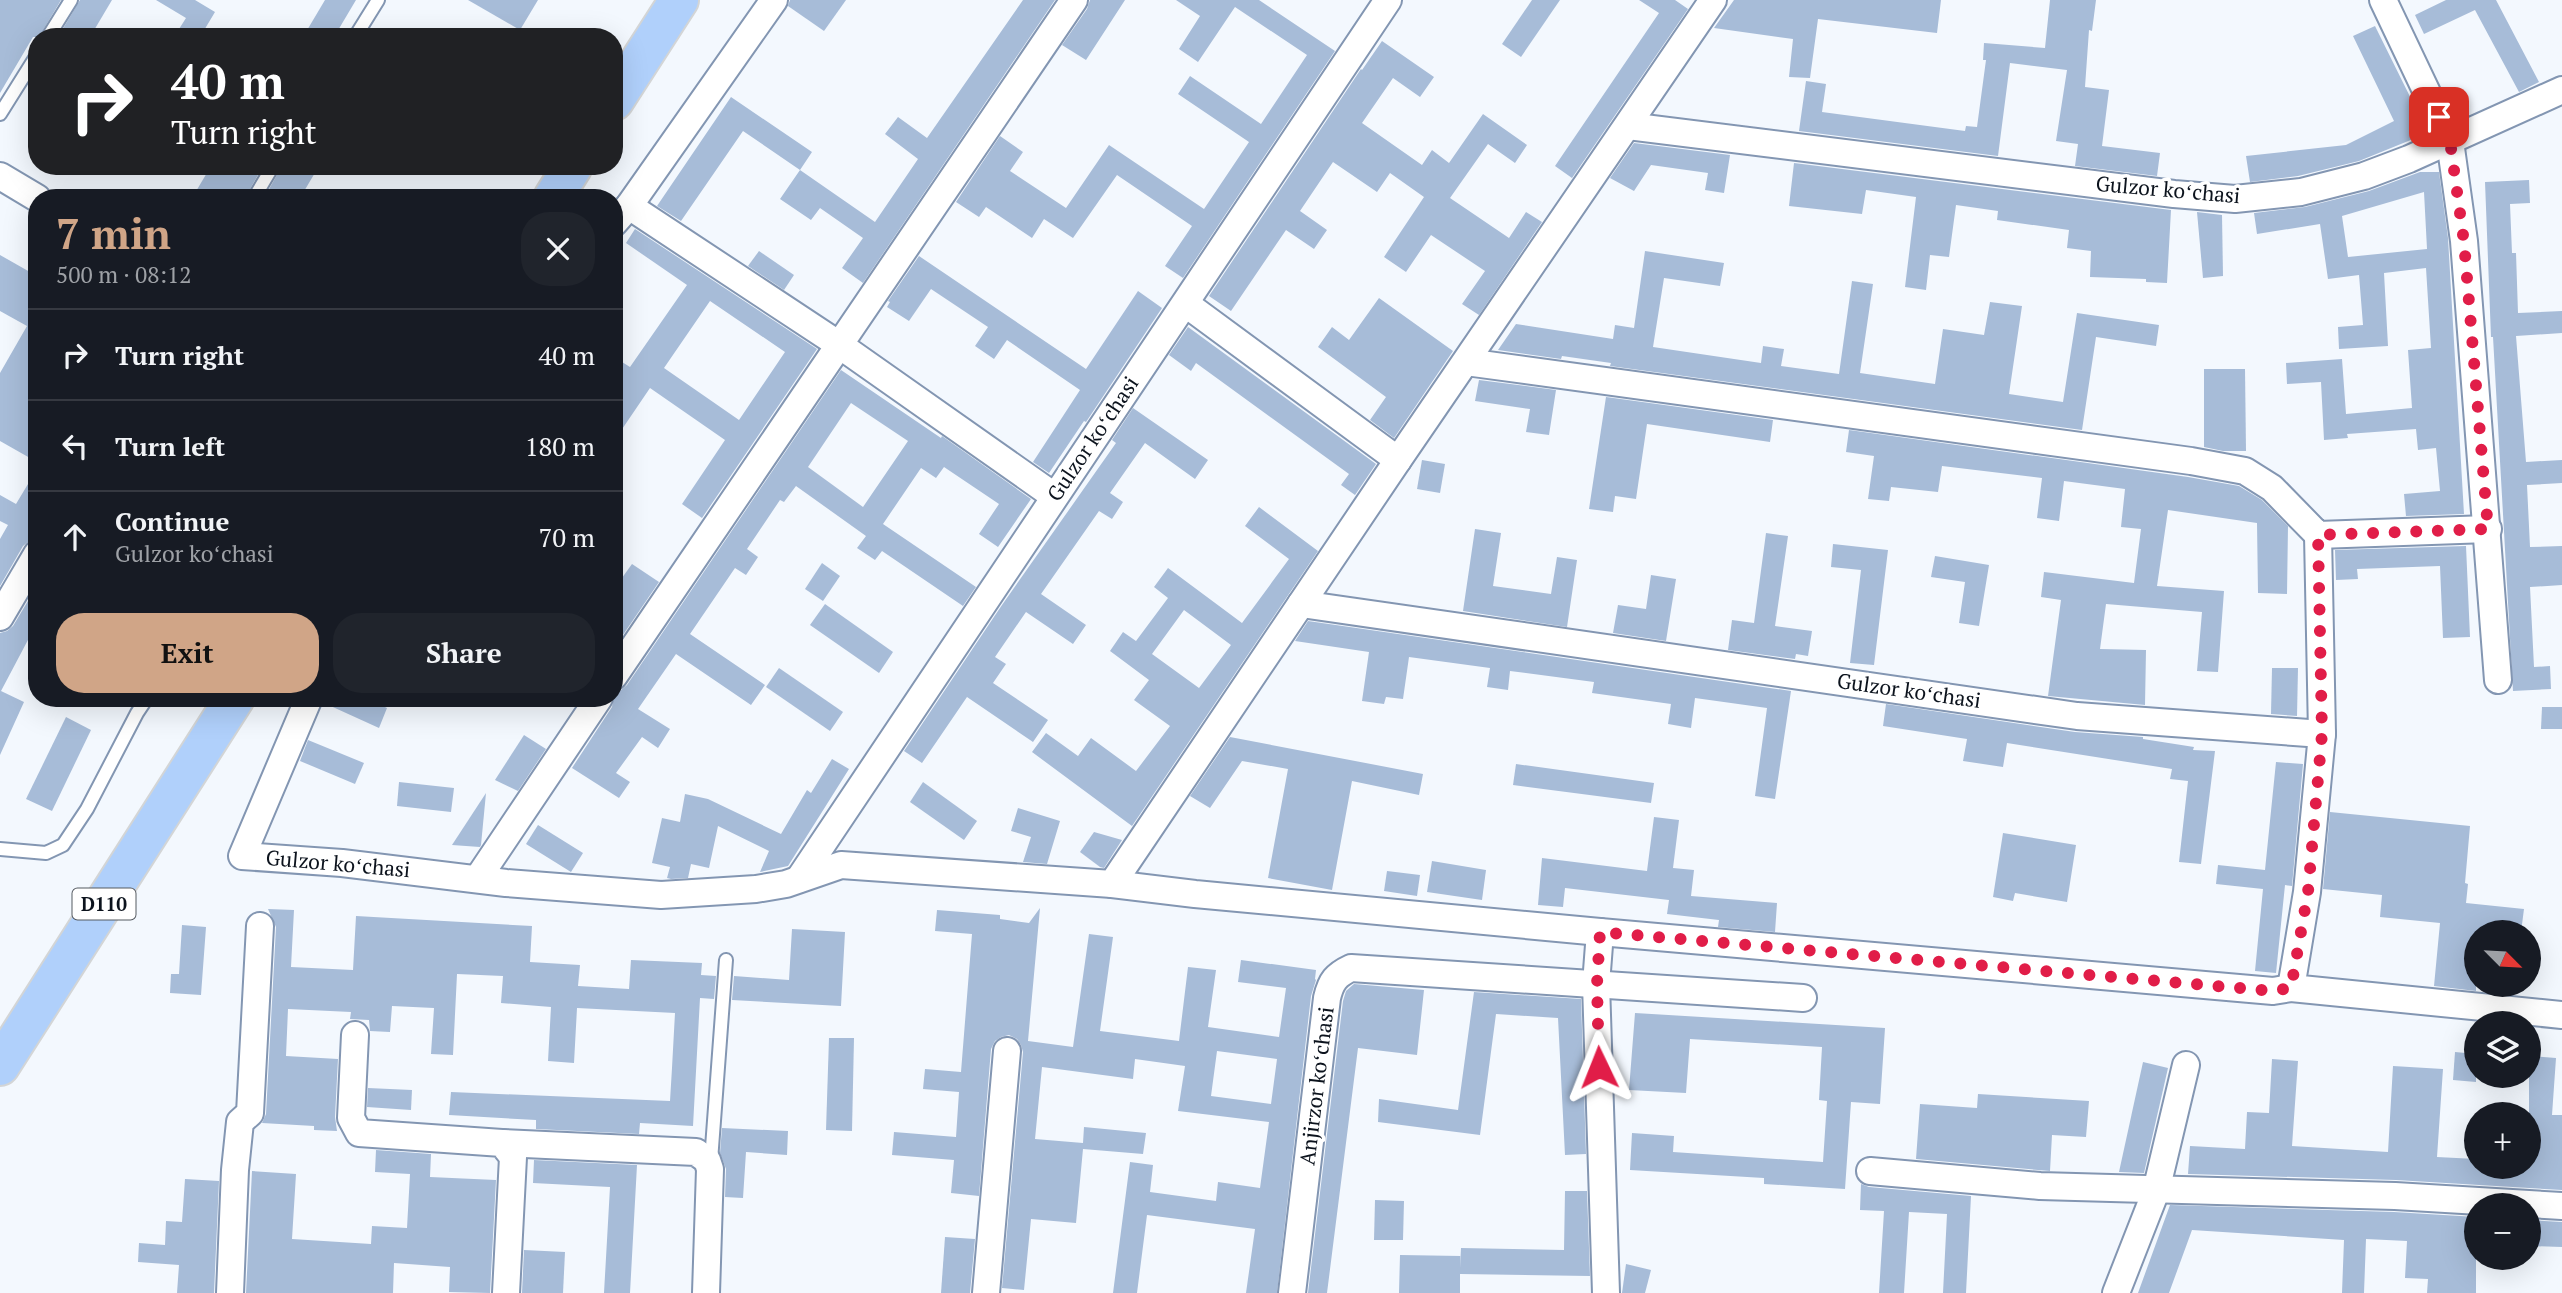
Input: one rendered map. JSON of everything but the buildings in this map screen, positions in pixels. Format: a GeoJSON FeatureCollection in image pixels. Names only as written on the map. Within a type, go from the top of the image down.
{"type":"FeatureCollection","features":[{"type":"Feature","properties":{"kind":"main road"},"geometry":{"type":"LineString","coordinates":[[623,87],[679,0]]}},
{"type":"Feature","properties":{"kind":"main road","name":"D110"},"geometry":{"type":"LineString","coordinates":[[0,1066],[229,707]]}},
{"type":"Feature","properties":{"kind":"street"},"geometry":{"type":"LineString","coordinates":[[623,214],[774,0]]}},
{"type":"Feature","properties":{"kind":"street"},"geometry":{"type":"LineString","coordinates":[[623,663],[1074,0]]}},
{"type":"Feature","properties":{"kind":"street","name":"Gulzor koʻchasi"},"geometry":{"type":"LineString","coordinates":[[799,879],[1388,0]]}},
{"type":"Feature","properties":{"kind":"street"},"geometry":{"type":"LineString","coordinates":[[1112,884],[1713,0]]}},
{"type":"Feature","properties":{"kind":"street"},"geometry":{"type":"LineString","coordinates":[[2383,0],[2450,141],[2464,242],[2498,680]]}},
{"type":"Feature","properties":{"kind":"street","name":"Gulzor koʻchasi"},"geometry":{"type":"LineString","coordinates":[[1628,126],[2235,199],[2301,192],[2364,176],[2450,141],[2562,90]]}},
{"type":"Feature","properties":{"kind":"street"},"geometry":{"type":"LineString","coordinates":[[0,176],[28,193]]}},
{"type":"Feature","properties":{"kind":"street"},"geometry":{"type":"LineString","coordinates":[[623,216],[838,344],[1054,496]]}},
{"type":"Feature","properties":{"kind":"street"},"geometry":{"type":"LineString","coordinates":[[1186,304],[1398,460]]}},
{"type":"Feature","properties":{"kind":"street"},"geometry":{"type":"LineString","coordinates":[[1466,362],[2190,461],[2245,471],[2272,488],[2318,535],[2322,734],[2308,892],[2291,988]]}},
{"type":"Feature","properties":{"kind":"street"},"geometry":{"type":"LineString","coordinates":[[2318,535],[2488,529]]}},
{"type":"Feature","properties":{"kind":"street"},"geometry":{"type":"LineString","coordinates":[[0,617],[28,569]]}},
{"type":"Feature","properties":{"kind":"street","name":"Gulzor koʻchasi"},"geometry":{"type":"LineString","coordinates":[[1301,604],[2077,716],[2322,734]]}},
{"type":"Feature","properties":{"kind":"street","name":"Gulzor koʻchasi"},"geometry":{"type":"LineString","coordinates":[[305,707],[242,856],[342,863],[506,883],[661,895],[756,889],[786,884],[841,865],[1112,884],[1600,932],[2273,991],[2291,988],[2562,1015]]}},
{"type":"Feature","properties":{"kind":"street"},"geometry":{"type":"LineString","coordinates":[[478,878],[593,707]]}},
{"type":"Feature","properties":{"kind":"street"},"geometry":{"type":"LineString","coordinates":[[230,1293],[235,1170],[240,1122],[250,1113],[260,926]]}},
{"type":"Feature","properties":{"kind":"street"},"geometry":{"type":"LineString","coordinates":[[1600,932],[1597,984],[1606,1293]]}},
{"type":"Feature","properties":{"kind":"street","name":"Anjirzor koʻchasi"},"geometry":{"type":"LineString","coordinates":[[1292,1293],[1327,998],[1330,984],[1338,974],[1352,968],[1803,998]]}},
{"type":"Feature","properties":{"kind":"street"},"geometry":{"type":"LineString","coordinates":[[355,1035],[351,1118],[359,1133],[696,1152],[707,1160],[710,1169],[706,1293]]}},
{"type":"Feature","properties":{"kind":"street"},"geometry":{"type":"LineString","coordinates":[[986,1293],[1007,1051]]}},
{"type":"Feature","properties":{"kind":"street"},"geometry":{"type":"LineString","coordinates":[[2116,1293],[2156,1191],[2186,1065]]}},
{"type":"Feature","properties":{"kind":"street"},"geometry":{"type":"LineString","coordinates":[[502,1143],[513,1157],[506,1293]]}},
{"type":"Feature","properties":{"kind":"street"},"geometry":{"type":"LineString","coordinates":[[1870,1171],[2040,1186],[2395,1196],[2562,1206]]}},
{"type":"Feature","properties":{"kind":"lane"},"geometry":{"type":"LineString","coordinates":[[54,28],[71,0]]}},
{"type":"Feature","properties":{"kind":"lane"},"geometry":{"type":"LineString","coordinates":[[361,28],[378,0]]}},
{"type":"Feature","properties":{"kind":"lane"},"geometry":{"type":"LineString","coordinates":[[0,114],[28,69]]}},
{"type":"Feature","properties":{"kind":"lane"},"geometry":{"type":"LineString","coordinates":[[0,849],[47,853],[63,845],[87,809],[141,707]]}},
{"type":"Feature","properties":{"kind":"lane"},"geometry":{"type":"LineString","coordinates":[[710,1169],[726,960]]}},
{"type":"Feature","properties":{"kind":"route"},"geometry":{"type":"LineString","coordinates":[[1599,1067],[1597,984],[1600,932],[2273,991],[2291,988],[2308,892],[2322,734],[2318,535],[2488,529],[2464,242],[2450,141],[2439,117]]}}]}
